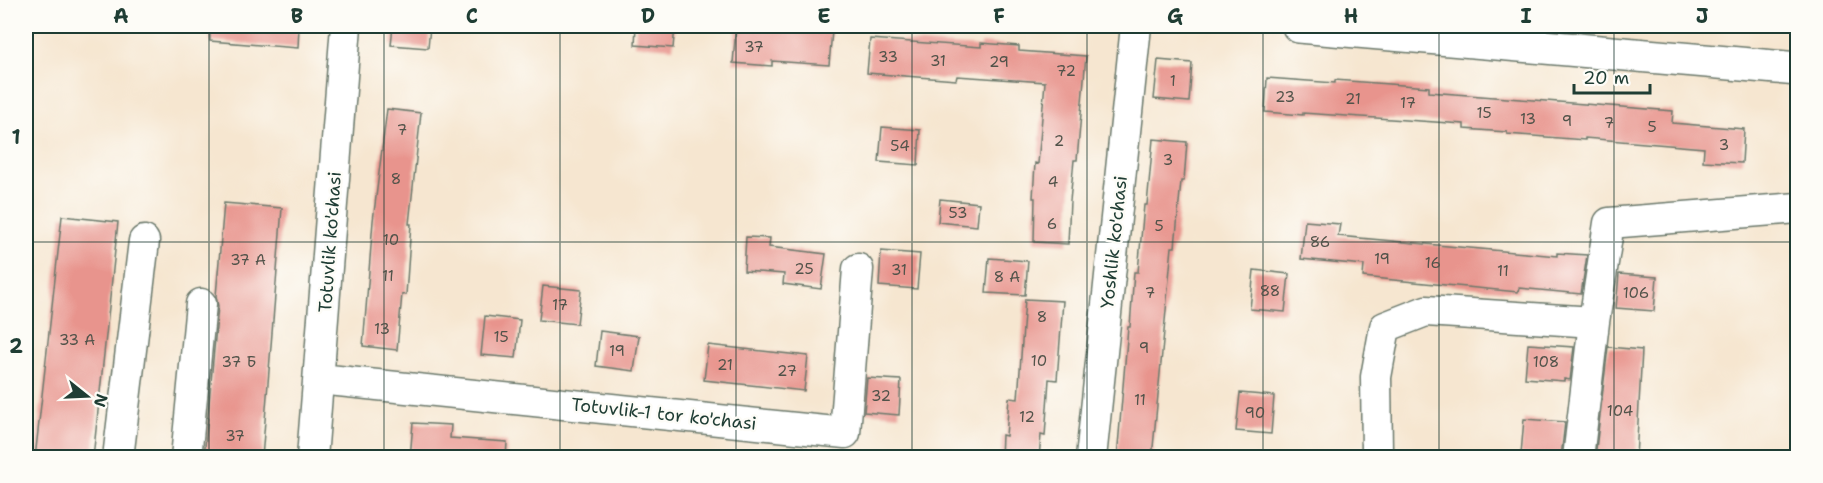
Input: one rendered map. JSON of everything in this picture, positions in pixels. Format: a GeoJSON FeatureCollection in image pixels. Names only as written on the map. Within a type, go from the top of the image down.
{"type":"FeatureCollection","features":[{"type":"Feature","properties":{"kind":"street","name":"Totuvlik ko'chasi"},"geometry":{"type":"LineString","coordinates":[[312,458],[346,26]]}},
{"type":"Feature","properties":{"kind":"street","name":"Yoshlik ko'chasi"},"geometry":{"type":"LineString","coordinates":[[1091,458],[1136,26]]}},
{"type":"Feature","properties":{"kind":"street"},"geometry":{"type":"LineString","coordinates":[[1299,26],[1797,69]]}},
{"type":"Feature","properties":{"kind":"street"},"geometry":{"type":"LineString","coordinates":[[1578,458],[1594,322],[1609,223],[1797,208]]}},
{"type":"Feature","properties":{"kind":"street"},"geometry":{"type":"LineString","coordinates":[[118,458],[144,241]]}},
{"type":"Feature","properties":{"kind":"street","name":"Totuvlik-1 tor ko'chasi"},"geometry":{"type":"LineString","coordinates":[[319,379],[845,433],[858,269]]}},
{"type":"Feature","properties":{"kind":"street"},"geometry":{"type":"LineString","coordinates":[[186,458],[201,304]]}},
{"type":"Feature","properties":{"kind":"street"},"geometry":{"type":"LineString","coordinates":[[1377,452],[1376,377],[1385,327],[1426,311],[1594,322]]}},
{"type":"Feature","properties":{"kind":"building"},"geometry":{"type":"Polygon","coordinates":[[[210,26],[299,26],[298,48],[210,41],[210,26]]]}},
{"type":"Feature","properties":{"kind":"building"},"geometry":{"type":"Polygon","coordinates":[[[393,26],[430,27],[428,48],[391,45],[393,26]]]}},
{"type":"Feature","properties":{"kind":"building"},"geometry":{"type":"Polygon","coordinates":[[[636,26],[675,26],[673,48],[635,45],[636,26]]]}},
{"type":"Feature","properties":{"kind":"building"},"geometry":{"type":"Polygon","coordinates":[[[736,28],[793,32],[793,28],[832,31],[829,65],[772,61],[772,66],[733,63],[736,28]]]}},
{"type":"Feature","properties":{"kind":"building"},"geometry":{"type":"Polygon","coordinates":[[[870,39],[981,47],[981,43],[1019,46],[1019,51],[1086,56],[1077,160],[1074,160],[1070,201],[1068,244],[1034,242],[1035,163],[1038,164],[1045,82],[957,76],[956,80],[867,73],[870,39]]]}},
{"type":"Feature","properties":{"kind":"building"},"geometry":{"type":"Polygon","coordinates":[[[1158,60],[1192,63],[1189,102],[1154,99],[1158,60]]]}},
{"type":"Feature","properties":{"kind":"building"},"geometry":{"type":"Polygon","coordinates":[[[1267,78],[1429,87],[1429,92],[1673,111],[1672,123],[1744,129],[1742,163],[1703,161],[1704,148],[1507,134],[1507,132],[1464,129],[1464,124],[1265,112],[1267,78]]]}},
{"type":"Feature","properties":{"kind":"building"},"geometry":{"type":"Polygon","coordinates":[[[387,109],[421,113],[409,224],[411,224],[406,295],[402,294],[397,350],[363,346],[373,221],[387,109]]]}},
{"type":"Feature","properties":{"kind":"building"},"geometry":{"type":"Polygon","coordinates":[[[882,127],[920,130],[918,165],[879,162],[882,127]]]}},
{"type":"Feature","properties":{"kind":"building"},"geometry":{"type":"Polygon","coordinates":[[[1153,139],[1187,142],[1184,181],[1181,181],[1175,247],[1172,247],[1152,458],[1117,458],[1134,272],[1138,272],[1153,139]]]}},
{"type":"Feature","properties":{"kind":"building"},"geometry":{"type":"Polygon","coordinates":[[[940,199],[979,203],[977,226],[938,222],[940,199]]]}},
{"type":"Feature","properties":{"kind":"building"},"geometry":{"type":"Polygon","coordinates":[[[224,203],[282,208],[262,458],[204,458],[218,306],[216,296],[224,203]]]}},
{"type":"Feature","properties":{"kind":"building"},"geometry":{"type":"Polygon","coordinates":[[[62,216],[118,222],[93,458],[35,458],[62,216]]]}},
{"type":"Feature","properties":{"kind":"building"},"geometry":{"type":"Polygon","coordinates":[[[1305,221],[1340,224],[1338,236],[1557,256],[1557,253],[1587,255],[1581,294],[1519,288],[1518,292],[1363,277],[1364,265],[1301,259],[1305,221]]]}},
{"type":"Feature","properties":{"kind":"building"},"geometry":{"type":"Polygon","coordinates":[[[746,237],[770,238],[769,247],[826,254],[821,289],[783,284],[784,274],[744,271],[746,237]]]}},
{"type":"Feature","properties":{"kind":"building"},"geometry":{"type":"Polygon","coordinates":[[[881,251],[920,254],[917,289],[879,286],[881,251]]]}},
{"type":"Feature","properties":{"kind":"building"},"geometry":{"type":"Polygon","coordinates":[[[989,258],[1028,261],[1025,295],[986,293],[989,258]]]}},
{"type":"Feature","properties":{"kind":"building"},"geometry":{"type":"Polygon","coordinates":[[[1254,270],[1289,274],[1285,312],[1250,309],[1254,270]]]}},
{"type":"Feature","properties":{"kind":"building"},"geometry":{"type":"Polygon","coordinates":[[[1619,274],[1657,277],[1654,311],[1616,308],[1619,274]]]}},
{"type":"Feature","properties":{"kind":"building"},"geometry":{"type":"Polygon","coordinates":[[[543,286],[581,290],[577,324],[539,320],[543,286]]]}},
{"type":"Feature","properties":{"kind":"building"},"geometry":{"type":"Polygon","coordinates":[[[1025,299],[1063,301],[1057,380],[1049,379],[1045,436],[1041,435],[1039,458],[1001,458],[1002,435],[1006,436],[1009,398],[1018,399],[1025,299]]]}},
{"type":"Feature","properties":{"kind":"building"},"geometry":{"type":"Polygon","coordinates":[[[485,316],[520,320],[516,358],[481,355],[485,316]]]}},
{"type":"Feature","properties":{"kind":"building"},"geometry":{"type":"Polygon","coordinates":[[[600,331],[639,336],[634,371],[596,366],[600,331]]]}},
{"type":"Feature","properties":{"kind":"building"},"geometry":{"type":"Polygon","coordinates":[[[1528,344],[1574,347],[1570,380],[1525,378],[1528,344]]]}},
{"type":"Feature","properties":{"kind":"building"},"geometry":{"type":"Polygon","coordinates":[[[708,345],[808,356],[804,391],[704,380],[708,345]]]}},
{"type":"Feature","properties":{"kind":"building"},"geometry":{"type":"Polygon","coordinates":[[[1608,347],[1642,350],[1636,458],[1595,458],[1608,347]]]}},
{"type":"Feature","properties":{"kind":"building"},"geometry":{"type":"Polygon","coordinates":[[[867,378],[901,380],[899,415],[864,412],[867,378]]]}},
{"type":"Feature","properties":{"kind":"building"},"geometry":{"type":"Polygon","coordinates":[[[1240,393],[1274,396],[1271,434],[1236,431],[1240,393]]]}},
{"type":"Feature","properties":{"kind":"building"},"geometry":{"type":"Polygon","coordinates":[[[1524,419],[1565,422],[1561,457],[1521,454],[1524,419]]]}},
{"type":"Feature","properties":{"kind":"building"},"geometry":{"type":"Polygon","coordinates":[[[413,423],[451,425],[450,438],[507,442],[506,458],[410,458],[413,423]]]}}]}
